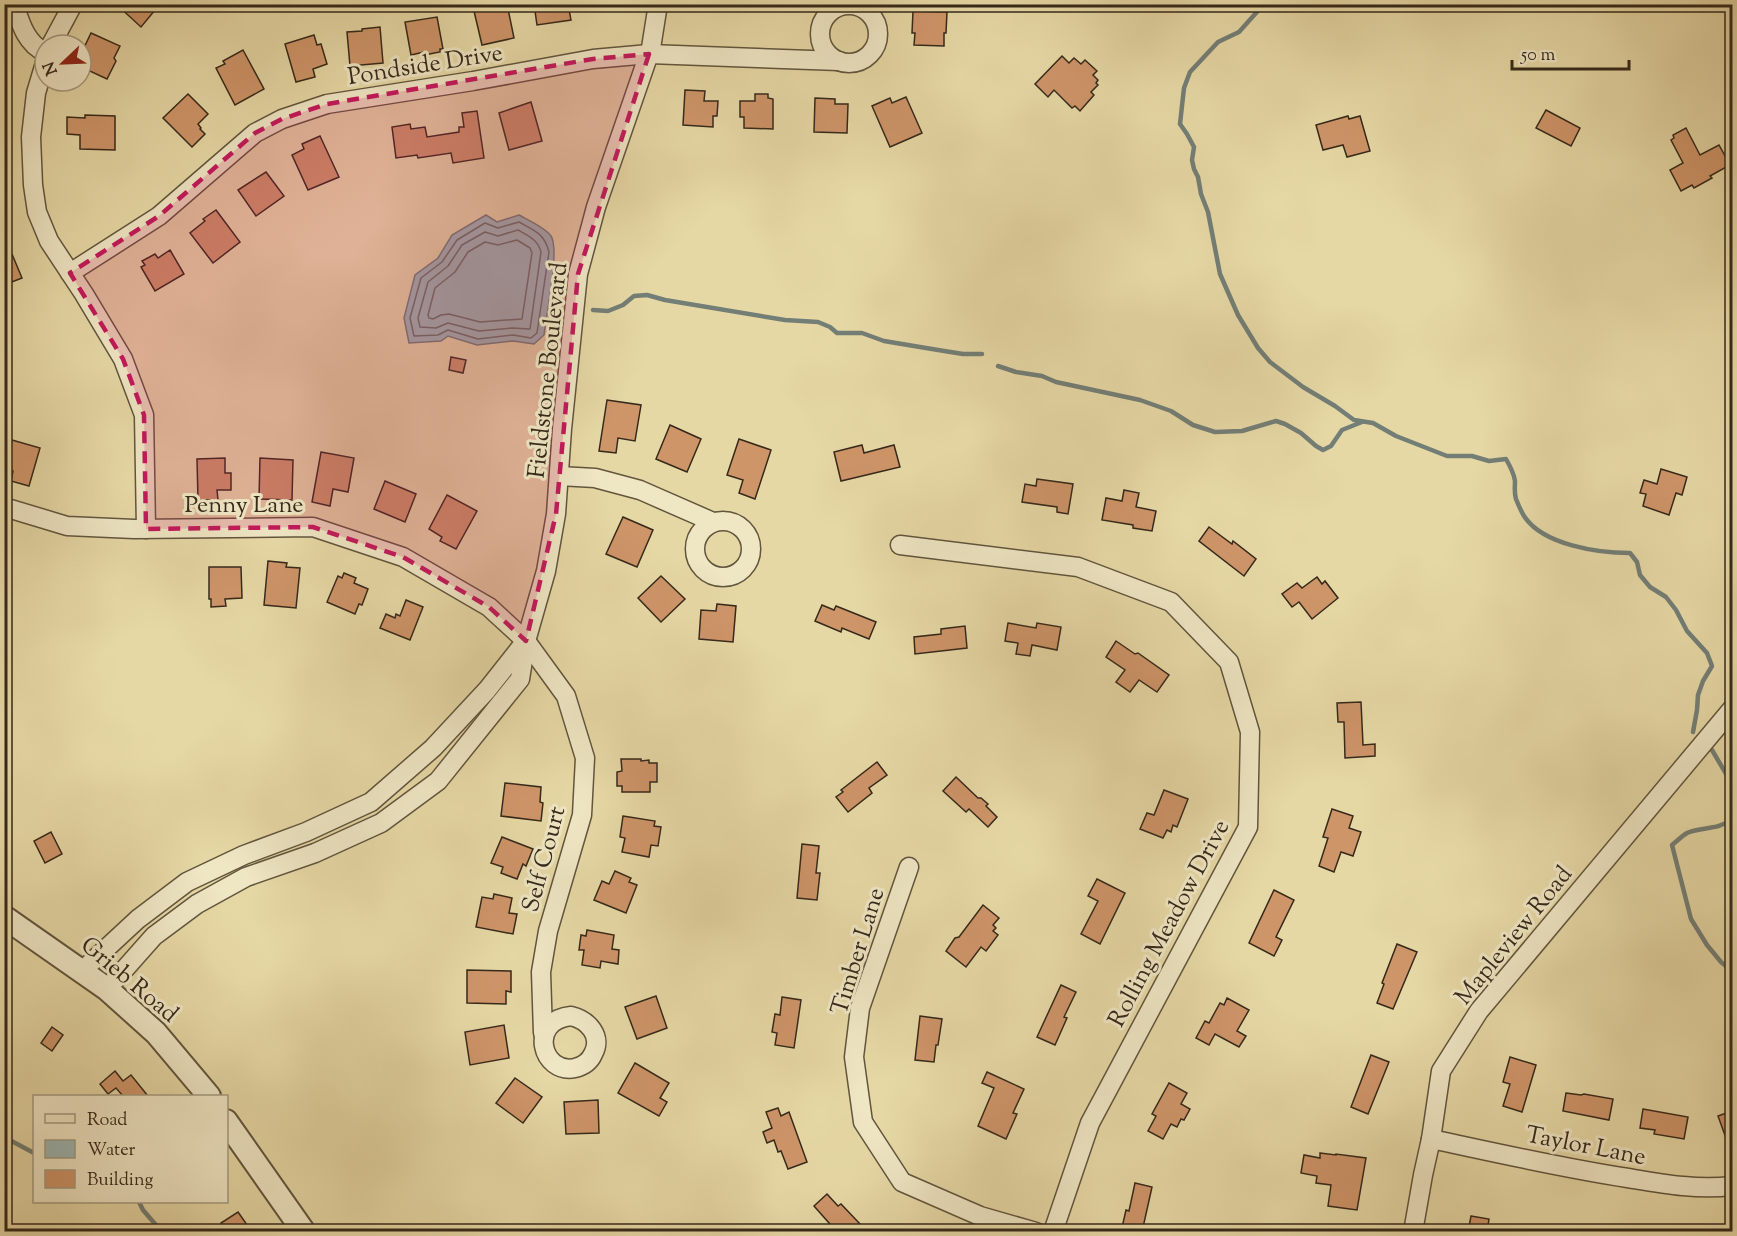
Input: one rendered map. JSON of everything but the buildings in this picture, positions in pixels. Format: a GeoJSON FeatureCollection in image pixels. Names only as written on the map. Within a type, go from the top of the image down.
{"type":"FeatureCollection","features":[{"type":"Feature","properties":{"kind":"street"},"geometry":{"type":"LineString","coordinates":[[14,4],[24,32],[33,44]]}},
{"type":"Feature","properties":{"kind":"street"},"geometry":{"type":"LineString","coordinates":[[57,33],[73,4]]}},
{"type":"Feature","properties":{"kind":"street","name":"Fieldstone Boulevard"},"geometry":{"type":"LineString","coordinates":[[107,989],[153,936],[197,904],[246,877],[315,853],[381,823],[438,781],[520,679],[526,641],[546,571],[556,514],[578,274],[596,207],[651,48],[658,4]]}},
{"type":"Feature","properties":{"kind":"street","name":"Pondside Drive"},"geometry":{"type":"LineString","coordinates":[[70,273],[159,216],[255,133],[282,119],[327,104],[593,59],[649,54],[839,61]]}},
{"type":"Feature","properties":{"kind":"street"},"geometry":{"type":"LineString","coordinates":[[36,93],[31,137],[33,185],[37,212],[49,241],[123,359],[144,415],[146,529]]}},
{"type":"Feature","properties":{"kind":"street"},"geometry":{"type":"LineString","coordinates":[[559,476],[596,478],[640,490],[713,522]]}},
{"type":"Feature","properties":{"kind":"street","name":"Penny Lane"},"geometry":{"type":"LineString","coordinates":[[4,507],[67,526],[146,529],[313,527],[403,557],[489,607],[526,641]]}},
{"type":"Feature","properties":{"kind":"street","name":"Rolling Meadow Drive"},"geometry":{"type":"LineString","coordinates":[[900,545],[1078,567],[1171,602],[1229,662],[1250,732],[1248,827],[1090,1123],[1053,1232]]}},
{"type":"Feature","properties":{"kind":"street","name":"Fieldstone Boulevard"},"geometry":{"type":"LineString","coordinates":[[83,970],[138,919],[187,882],[244,855],[306,832],[371,802],[434,748],[487,690],[526,641]]}},
{"type":"Feature","properties":{"kind":"street","name":"Self Court"},"geometry":{"type":"LineString","coordinates":[[526,641],[566,696],[585,758],[582,815],[548,932],[541,972],[543,1034]]}},
{"type":"Feature","properties":{"kind":"street","name":"Mapleview Road"},"geometry":{"type":"LineString","coordinates":[[1413,1232],[1441,1071],[1479,1011],[1732,709]]}},
{"type":"Feature","properties":{"kind":"street","name":"Timber Lane"},"geometry":{"type":"LineString","coordinates":[[909,867],[860,1008],[854,1057],[862,1122],[902,1182],[980,1216],[1036,1232]]}},
{"type":"Feature","properties":{"kind":"street","name":"Grieb Road"},"geometry":{"type":"LineString","coordinates":[[4,917],[83,970],[107,989],[156,1033],[208,1095]]}},
{"type":"Feature","properties":{"kind":"street"},"geometry":{"type":"LineString","coordinates":[[228,1124],[304,1232]]}},
{"type":"Feature","properties":{"kind":"street","name":"Taylor Lane"},"geometry":{"type":"LineString","coordinates":[[1431,1139],[1631,1179],[1709,1188],[1732,1186]]}},
{"type":"Feature","properties":{"kind":"highlighted area"},"geometry":{"type":"Polygon","coordinates":[[[649,54],[578,274],[556,514],[526,641],[489,607],[403,557],[313,527],[146,529],[144,415],[123,359],[70,273],[159,216],[255,133],[282,119],[327,104],[593,59],[649,54]]]}},
{"type":"Feature","properties":{"kind":"water"},"geometry":{"type":"Polygon","coordinates":[[[486,215],[497,222],[519,215],[541,227],[551,236],[554,255],[552,284],[544,335],[534,344],[513,341],[477,345],[448,336],[441,341],[409,343],[404,318],[415,275],[438,258],[452,235],[486,215]]]}},
{"type":"Feature","properties":{"kind":"waterway"},"geometry":{"type":"LineString","coordinates":[[1264,4],[1239,32],[1218,42],[1190,72],[1184,88],[1180,124],[1194,147],[1192,160],[1208,212],[1220,274],[1238,315],[1258,348],[1270,362],[1303,387],[1354,420],[1373,423],[1396,436],[1447,456],[1472,456],[1489,461],[1506,459],[1512,470],[1516,499],[1524,516],[1533,526],[1544,534],[1572,545],[1587,549],[1630,553],[1637,562],[1640,575],[1650,587],[1666,597],[1687,631],[1707,653],[1712,666],[1698,695],[1693,732]]}},
{"type":"Feature","properties":{"kind":"waterway"},"geometry":{"type":"LineString","coordinates":[[593,310],[608,311],[623,305],[634,296],[647,295],[785,320],[818,322],[837,333],[862,333],[884,341],[963,354],[982,354]]}},
{"type":"Feature","properties":{"kind":"waterway"},"geometry":{"type":"LineString","coordinates":[[998,366],[1016,372],[1042,376],[1056,382],[1140,400],[1171,411],[1193,425],[1215,432],[1242,431],[1276,421],[1301,433],[1323,450],[1331,446],[1342,430],[1362,422]]}},
{"type":"Feature","properties":{"kind":"waterway"},"geometry":{"type":"LineString","coordinates":[[1712,750],[1732,784]]}},
{"type":"Feature","properties":{"kind":"waterway"},"geometry":{"type":"LineString","coordinates":[[1732,819],[1715,827],[1687,833],[1672,845],[1691,919],[1707,945],[1732,971]]}},
{"type":"Feature","properties":{"kind":"waterway"},"geometry":{"type":"LineString","coordinates":[[4,1137],[33,1152]]}},
{"type":"Feature","properties":{"kind":"waterway"},"geometry":{"type":"LineString","coordinates":[[140,1203],[162,1232]]}}]}
